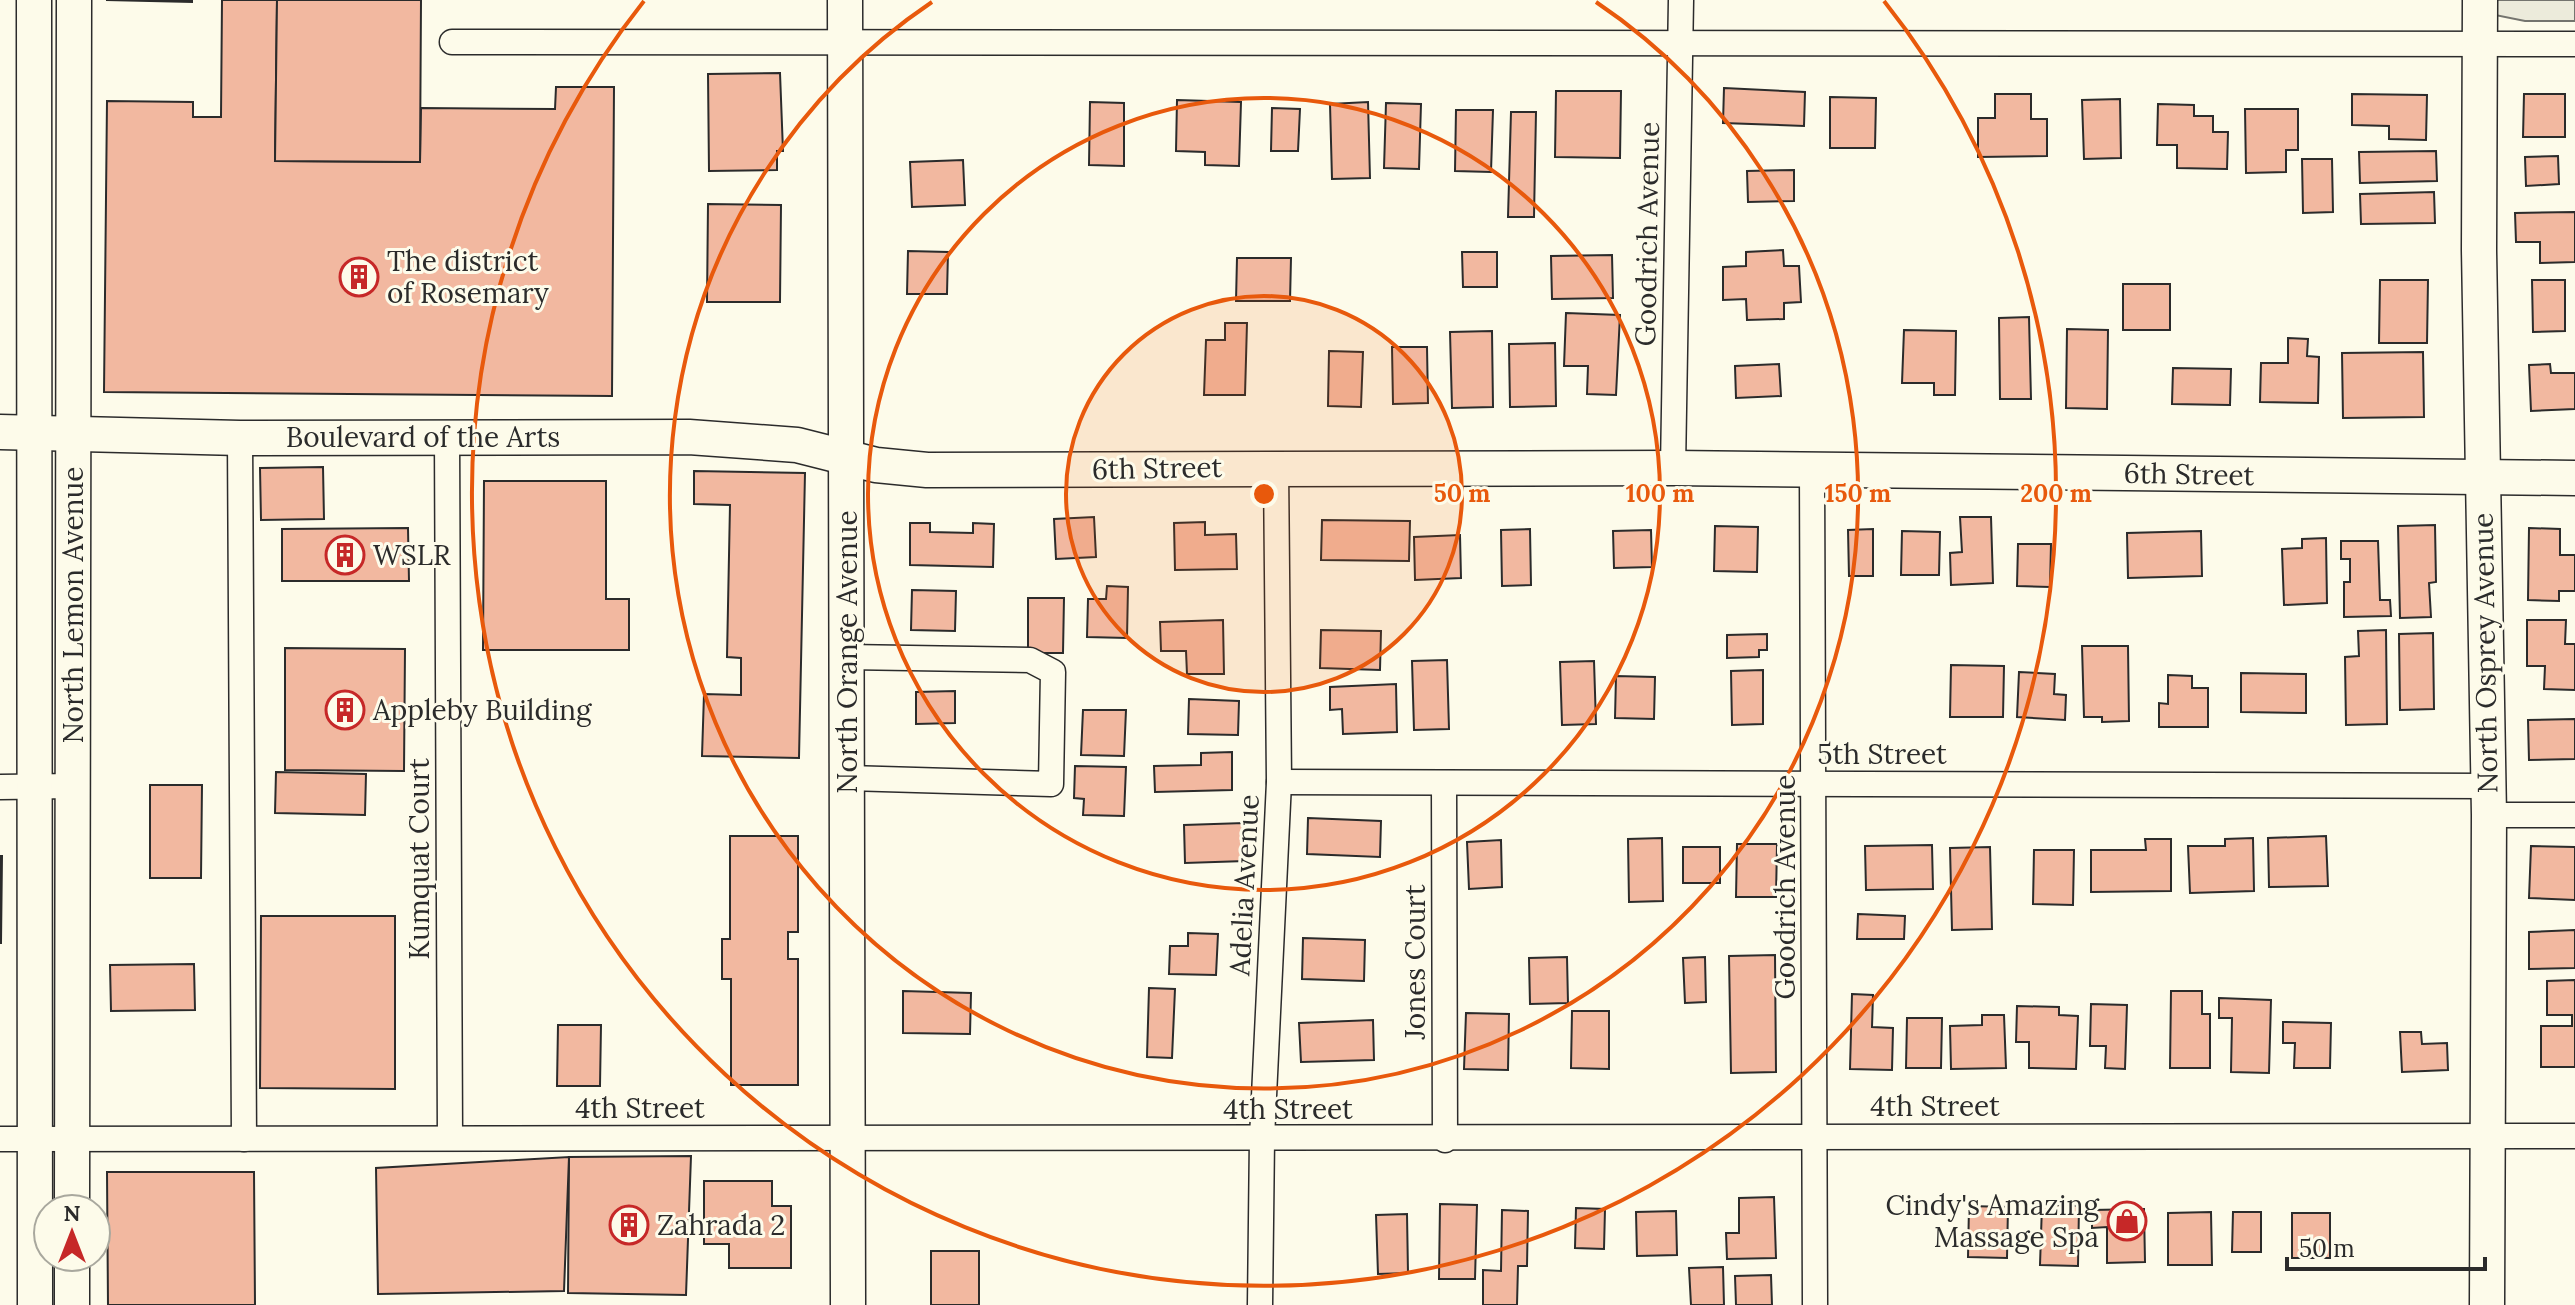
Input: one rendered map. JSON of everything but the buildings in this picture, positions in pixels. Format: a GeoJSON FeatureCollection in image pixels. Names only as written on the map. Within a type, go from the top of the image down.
{"type":"FeatureCollection","features":[{"type":"Feature","properties":{"kind":"street"},"geometry":{"type":"LineString","coordinates":[[34,0],[35,1305]]}},
{"type":"Feature","properties":{"kind":"street","name":"North Lemon Avenue"},"geometry":{"type":"LineString","coordinates":[[72,1193],[74,0]]}},
{"type":"Feature","properties":{"kind":"street","name":"North Orange Avenue"},"geometry":{"type":"LineString","coordinates":[[845,0],[848,1305]]}},
{"type":"Feature","properties":{"kind":"street","name":"Goodrich Avenue"},"geometry":{"type":"LineString","coordinates":[[1673,468],[1681,0]]}},
{"type":"Feature","properties":{"kind":"street","name":"North Osprey Avenue"},"geometry":{"type":"LineString","coordinates":[[2480,0],[2489,1136],[2487,1305]]}},
{"type":"Feature","properties":{"kind":"street"},"geometry":{"type":"LineString","coordinates":[[452,42],[2575,44]]}},
{"type":"Feature","properties":{"kind":"street","name":"Boulevard of the Arts"},"geometry":{"type":"LineString","coordinates":[[0,432],[240,438],[447,435],[689,437],[787,444],[845,458]]}},
{"type":"Feature","properties":{"kind":"street","name":"Kumquat Court"},"geometry":{"type":"LineString","coordinates":[[447,435],[450,1138]]}},
{"type":"Feature","properties":{"kind":"street"},"geometry":{"type":"LineString","coordinates":[[240,438],[244,1139]]}},
{"type":"Feature","properties":{"kind":"street","name":"6th Street"},"geometry":{"type":"LineString","coordinates":[[845,458],[927,470],[1673,468],[2575,478]]}},
{"type":"Feature","properties":{"kind":"street","name":"Adelia Avenue"},"geometry":{"type":"LineString","coordinates":[[1260,1305],[1262,1138],[1279,782],[1276,467]]}},
{"type":"Feature","properties":{"kind":"street","name":"Goodrich Avenue"},"geometry":{"type":"LineString","coordinates":[[1812,470],[1815,1305]]}},
{"type":"Feature","properties":{"kind":"street"},"geometry":{"type":"LineString","coordinates":[[847,657],[1030,660],[1053,672],[1051,784],[848,778]]}},
{"type":"Feature","properties":{"kind":"street","name":"5th Street"},"geometry":{"type":"LineString","coordinates":[[1279,782],[1815,784],[2487,801],[2575,815]]}},
{"type":"Feature","properties":{"kind":"street","name":"Jones Court"},"geometry":{"type":"LineString","coordinates":[[1444,784],[1445,1140]]}},
{"type":"Feature","properties":{"kind":"street"},"geometry":{"type":"LineString","coordinates":[[0,787],[73,786]]}},
{"type":"Feature","properties":{"kind":"street","name":"4th Street"},"geometry":{"type":"LineString","coordinates":[[0,1139],[1445,1140],[1814,1136],[2575,1136]]}},
{"type":"Feature","properties":{"kind":"street"},"geometry":{"type":"LineString","coordinates":[[72,1273],[72,1305]]}},
{"type":"Feature","properties":{"kind":"shaded area"},"geometry":{"type":"Polygon","coordinates":[[[2494,0],[2575,0],[2575,21],[2525,21],[2495,15],[2494,0]]]}},
{"type":"Feature","properties":{"kind":"place","name":"The district of Rosemary"},"geometry":{"type":"Point","coordinates":[359,277]}},
{"type":"Feature","properties":{"kind":"place","name":"WSLR"},"geometry":{"type":"Point","coordinates":[345,555]}},
{"type":"Feature","properties":{"kind":"place","name":"Appleby Building"},"geometry":{"type":"Point","coordinates":[345,710]}},
{"type":"Feature","properties":{"kind":"place","name":"Cindy's Amazing Massage Spa"},"geometry":{"type":"Point","coordinates":[2127,1221]}},
{"type":"Feature","properties":{"kind":"place","name":"Zahrada 2"},"geometry":{"type":"Point","coordinates":[629,1225]}}]}
